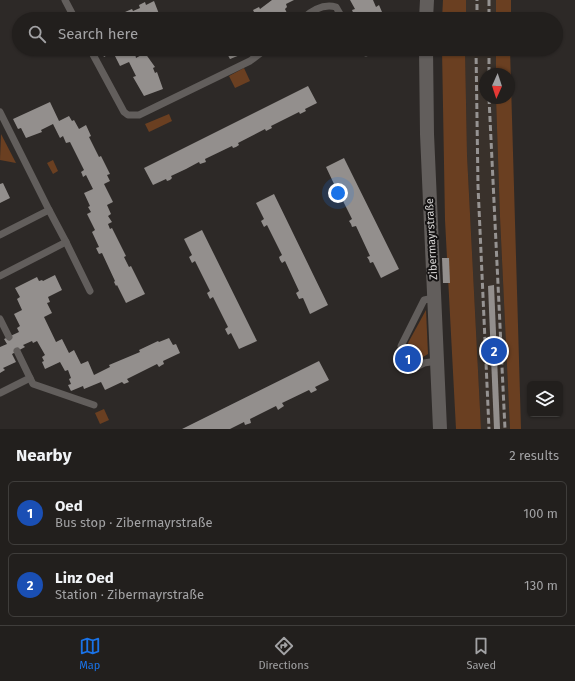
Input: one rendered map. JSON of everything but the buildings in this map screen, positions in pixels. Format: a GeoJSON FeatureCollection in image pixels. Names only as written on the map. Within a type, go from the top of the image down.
{"type":"FeatureCollection","features":[{"type":"Feature","properties":{"kind":"street"},"geometry":{"type":"LineString","coordinates":[[426,12],[427,0]]}},
{"type":"Feature","properties":{"kind":"street","name":"Zibermayrstraße"},"geometry":{"type":"LineString","coordinates":[[426,56],[429,299],[437,361],[440,429]]}},
{"type":"Feature","properties":{"kind":"lane"},"geometry":{"type":"LineString","coordinates":[[64,0],[70,12]]}},
{"type":"Feature","properties":{"kind":"lane"},"geometry":{"type":"LineString","coordinates":[[313,12],[320,8],[332,6],[336,7],[339,12]]}},
{"type":"Feature","properties":{"kind":"lane"},"geometry":{"type":"LineString","coordinates":[[94,56],[124,112],[132,116],[139,115],[255,59],[258,56]]}},
{"type":"Feature","properties":{"kind":"lane"},"geometry":{"type":"LineString","coordinates":[[0,112],[90,291]]}},
{"type":"Feature","properties":{"kind":"lane"},"geometry":{"type":"LineString","coordinates":[[0,235],[49,210]]}},
{"type":"Feature","properties":{"kind":"lane"},"geometry":{"type":"LineString","coordinates":[[0,276],[66,242]]}},
{"type":"Feature","properties":{"kind":"lane"},"geometry":{"type":"LineString","coordinates":[[429,299],[401,346],[404,356],[418,366],[424,363],[437,361]]}},
{"type":"Feature","properties":{"kind":"lane"},"geometry":{"type":"LineString","coordinates":[[0,319],[9,337]]}},
{"type":"Feature","properties":{"kind":"lane"},"geometry":{"type":"LineString","coordinates":[[17,351],[33,384],[94,405]]}},
{"type":"Feature","properties":{"kind":"lane"},"geometry":{"type":"LineString","coordinates":[[0,393],[30,378]]}},
{"type":"Feature","properties":{"kind":"shaded area"},"geometry":{"type":"Polygon","coordinates":[[[443,0],[466,0],[466,12],[442,12],[443,0]]]}},
{"type":"Feature","properties":{"kind":"shaded area"},"geometry":{"type":"Polygon","coordinates":[[[466,0],[496,0],[496,12],[466,12],[466,0]]]}},
{"type":"Feature","properties":{"kind":"shaded area"},"geometry":{"type":"Polygon","coordinates":[[[496,0],[511,0],[511,12],[496,12],[496,0]]]}},
{"type":"Feature","properties":{"kind":"shaded area"},"geometry":{"type":"Polygon","coordinates":[[[442,56],[465,56],[467,155],[481,429],[456,429],[445,220],[442,56]]]}},
{"type":"Feature","properties":{"kind":"shaded area"},"geometry":{"type":"Polygon","coordinates":[[[465,56],[496,56],[496,68],[479,68],[479,104],[496,104],[510,429],[481,429],[467,155],[465,56]]]}},
{"type":"Feature","properties":{"kind":"shaded area"},"geometry":{"type":"Polygon","coordinates":[[[496,56],[510,56],[511,68],[496,68],[496,56]]]}},
{"type":"Feature","properties":{"kind":"shaded area"},"geometry":{"type":"Polygon","coordinates":[[[244,68],[250,81],[235,88],[229,76],[244,68]]]}},
{"type":"Feature","properties":{"kind":"shaded area"},"geometry":{"type":"Polygon","coordinates":[[[496,104],[512,104],[521,429],[510,429],[496,104]]]}},
{"type":"Feature","properties":{"kind":"shaded area"},"geometry":{"type":"Polygon","coordinates":[[[169,114],[172,121],[149,132],[145,124],[169,114]]]}},
{"type":"Feature","properties":{"kind":"shaded area"},"geometry":{"type":"Polygon","coordinates":[[[1,134],[16,163],[0,160],[1,134]]]}},
{"type":"Feature","properties":{"kind":"shaded area"},"geometry":{"type":"Polygon","coordinates":[[[53,160],[58,171],[53,174],[47,163],[53,160]]]}},
{"type":"Feature","properties":{"kind":"shaded area"},"geometry":{"type":"Polygon","coordinates":[[[426,310],[428,354],[423,357],[416,357],[409,350],[408,343],[426,310]]]}},
{"type":"Feature","properties":{"kind":"shaded area"},"geometry":{"type":"Polygon","coordinates":[[[104,409],[109,420],[100,424],[95,413],[104,409]]]}},
{"type":"Feature","properties":{"kind":"railway"},"geometry":{"type":"LineString","coordinates":[[477,0],[477,12]]}},
{"type":"Feature","properties":{"kind":"railway"},"geometry":{"type":"LineString","coordinates":[[489,0],[489,12]]}},
{"type":"Feature","properties":{"kind":"railway"},"geometry":{"type":"LineString","coordinates":[[476,56],[478,186],[489,429]]}},
{"type":"Feature","properties":{"kind":"railway"},"geometry":{"type":"LineString","coordinates":[[489,56],[489,68]]}},
{"type":"Feature","properties":{"kind":"railway"},"geometry":{"type":"LineString","coordinates":[[489,104],[505,429]]}},
{"type":"Feature","properties":{"kind":"place","name":"Linz Oed"},"geometry":{"type":"Point","coordinates":[494,351]}},
{"type":"Feature","properties":{"kind":"place","name":"Oed"},"geometry":{"type":"Point","coordinates":[408,359]}}]}
